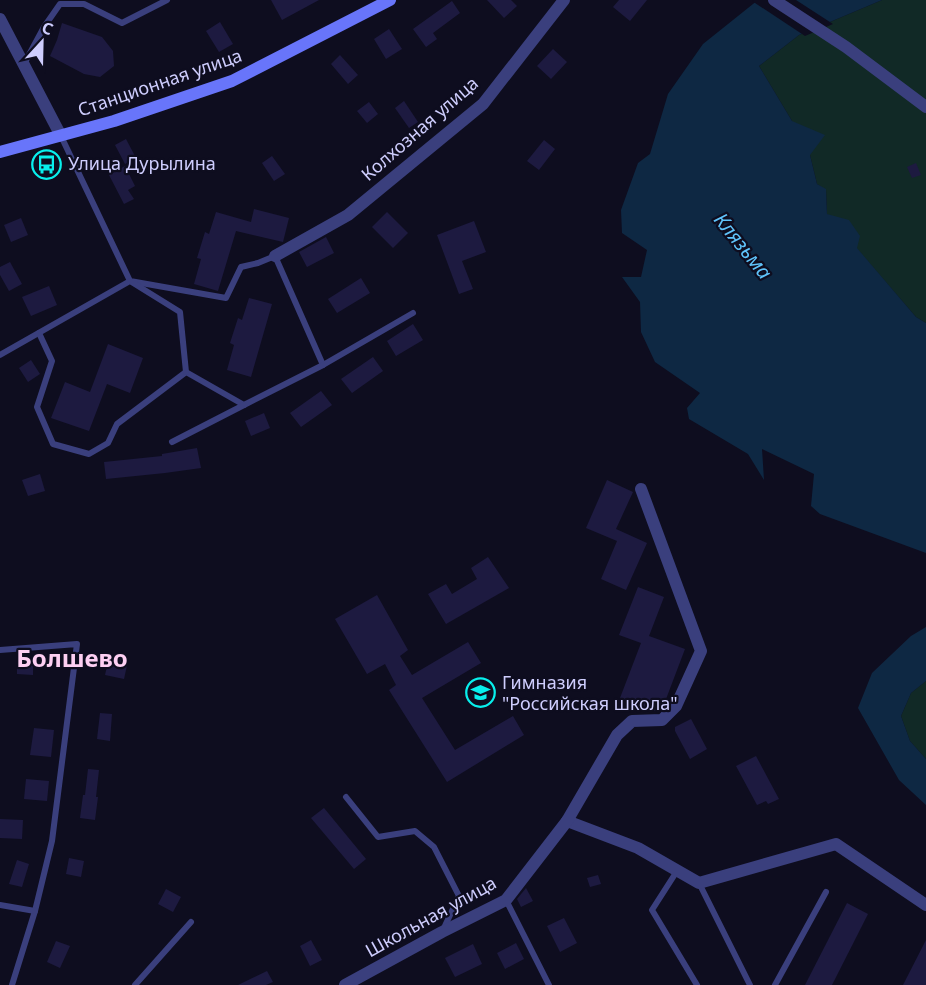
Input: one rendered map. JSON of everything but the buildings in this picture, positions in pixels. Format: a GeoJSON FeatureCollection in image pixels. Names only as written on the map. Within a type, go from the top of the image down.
{"type":"FeatureCollection","features":[{"type":"Feature","properties":{"kind":"main road","name":"Станционная улица"},"geometry":{"type":"LineString","coordinates":[[0,152],[114,121],[232,81],[390,0]]}},
{"type":"Feature","properties":{"kind":"street","name":"Колхозная улица"},"geometry":{"type":"LineString","coordinates":[[275,256],[348,215],[483,104],[564,0]]}},
{"type":"Feature","properties":{"kind":"street"},"geometry":{"type":"LineString","coordinates":[[774,0],[846,47],[926,107]]}},
{"type":"Feature","properties":{"kind":"street"},"geometry":{"type":"LineString","coordinates":[[0,19],[61,136]]}},
{"type":"Feature","properties":{"kind":"street","name":"Школьная улица"},"geometry":{"type":"LineString","coordinates":[[345,985],[506,900],[567,821],[617,735],[632,721],[662,720],[676,706],[701,651],[640,489]]}},
{"type":"Feature","properties":{"kind":"street"},"geometry":{"type":"LineString","coordinates":[[567,821],[638,848],[699,883],[836,844],[926,904]]}},
{"type":"Feature","properties":{"kind":"lane"},"geometry":{"type":"LineString","coordinates":[[24,65],[44,27],[60,4],[84,4],[122,23],[167,0]]}},
{"type":"Feature","properties":{"kind":"lane"},"geometry":{"type":"LineString","coordinates":[[61,136],[130,281],[180,312],[186,372]]}},
{"type":"Feature","properties":{"kind":"lane"},"geometry":{"type":"LineString","coordinates":[[0,355],[130,281],[226,298],[241,267],[258,264],[275,256],[322,365]]}},
{"type":"Feature","properties":{"kind":"lane"},"geometry":{"type":"LineString","coordinates":[[172,442],[322,365],[413,313]]}},
{"type":"Feature","properties":{"kind":"lane"},"geometry":{"type":"LineString","coordinates":[[39,333],[52,361],[37,407],[53,444],[88,454],[108,443],[117,424],[186,372]]}},
{"type":"Feature","properties":{"kind":"lane"},"geometry":{"type":"LineString","coordinates":[[186,372],[244,405]]}},
{"type":"Feature","properties":{"kind":"lane"},"geometry":{"type":"LineString","coordinates":[[0,650],[77,644],[52,841],[12,985]]}},
{"type":"Feature","properties":{"kind":"lane"},"geometry":{"type":"LineString","coordinates":[[346,797],[378,837],[415,831],[434,848],[459,896],[442,932]]}},
{"type":"Feature","properties":{"kind":"lane"},"geometry":{"type":"LineString","coordinates":[[677,870],[652,910],[697,985]]}},
{"type":"Feature","properties":{"kind":"lane"},"geometry":{"type":"LineString","coordinates":[[699,883],[750,985]]}},
{"type":"Feature","properties":{"kind":"lane"},"geometry":{"type":"LineString","coordinates":[[775,985],[826,892]]}},
{"type":"Feature","properties":{"kind":"lane"},"geometry":{"type":"LineString","coordinates":[[506,900],[549,985]]}},
{"type":"Feature","properties":{"kind":"lane"},"geometry":{"type":"LineString","coordinates":[[0,905],[34,911]]}},
{"type":"Feature","properties":{"kind":"lane"},"geometry":{"type":"LineString","coordinates":[[135,985],[191,922]]}},
{"type":"Feature","properties":{"kind":"green space"},"geometry":{"type":"Polygon","coordinates":[[[882,0],[926,0],[926,323],[916,317],[827,214],[826,190],[817,184],[810,155],[759,66],[799,35],[882,0]]]}},
{"type":"Feature","properties":{"kind":"green space"},"geometry":{"type":"Polygon","coordinates":[[[926,681],[926,759],[910,741],[901,716],[911,693],[926,681]]]}},
{"type":"Feature","properties":{"kind":"water","name":"Клязьма"},"geometry":{"type":"Polygon","coordinates":[[[758,0],[882,0],[799,35],[759,66],[792,121],[825,135],[810,155],[817,184],[826,189],[827,214],[849,220],[860,236],[857,248],[916,317],[926,323],[926,553],[820,514],[811,506],[814,474],[762,449],[764,480],[748,454],[689,419],[687,408],[700,393],[655,362],[641,332],[640,302],[622,277],[641,277],[647,250],[622,233],[621,210],[638,163],[650,154],[668,94],[703,44],[758,0]]]}},
{"type":"Feature","properties":{"kind":"water"},"geometry":{"type":"Polygon","coordinates":[[[926,627],[926,681],[911,693],[901,716],[910,741],[926,759],[926,805],[899,780],[858,708],[872,673],[911,636],[926,627]]]}},
{"type":"Feature","properties":{"kind":"pier"},"geometry":{"type":"Polygon","coordinates":[[[796,0],[833,24],[805,36],[752,1],[796,0]]]}},
{"type":"Feature","properties":{"kind":"place","name":"Улица Дурылина"},"geometry":{"type":"Point","coordinates":[47,164]}},
{"type":"Feature","properties":{"kind":"place","name":"Гимназия \"Российская школа\""},"geometry":{"type":"Point","coordinates":[481,693]}},
{"type":"Feature","properties":{"kind":"district","name":"Болшево"},"geometry":{"type":"Point","coordinates":[72,659]}}]}
